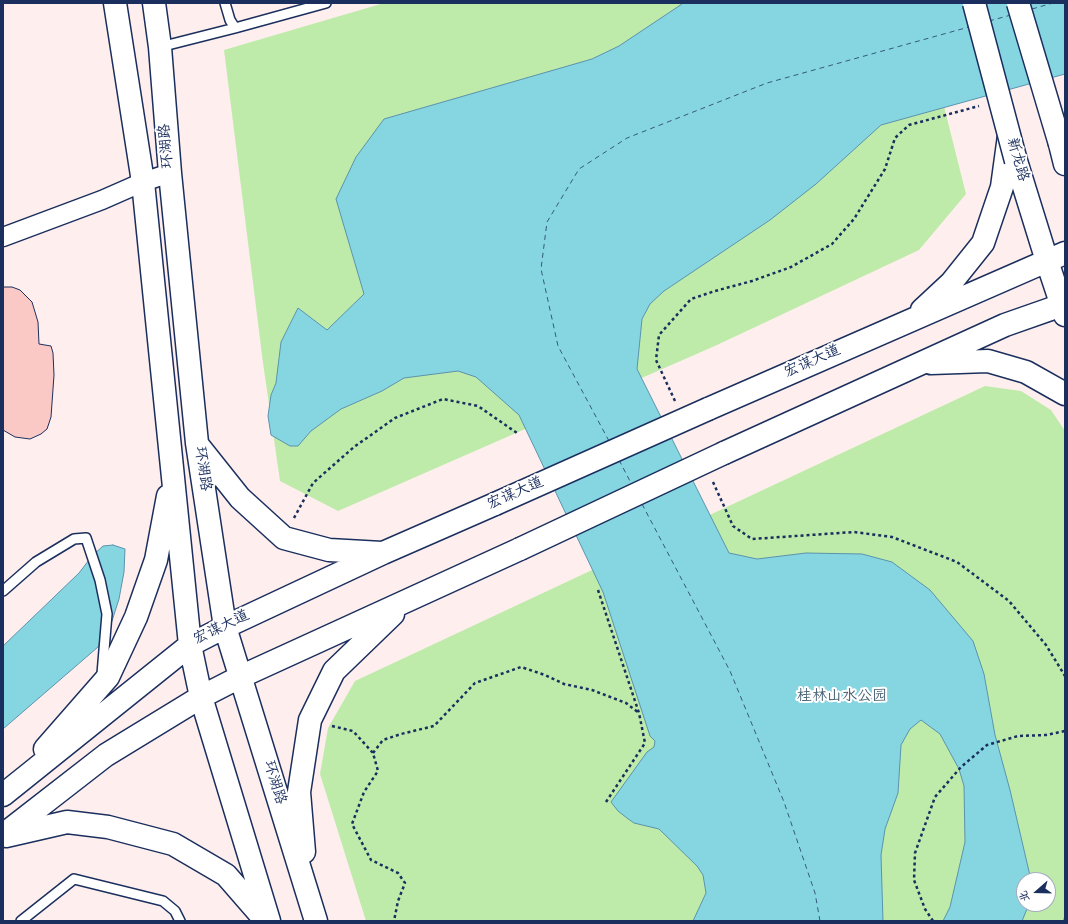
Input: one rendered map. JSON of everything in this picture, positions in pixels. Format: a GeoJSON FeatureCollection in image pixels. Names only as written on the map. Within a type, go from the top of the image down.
{"type":"FeatureCollection","features":[{"type":"Feature","properties":{"kind":"main road","name":"环湖路"},"geometry":{"type":"LineString","coordinates":[[115,3],[143,182],[190,645],[200,697],[269,921]]}},
{"type":"Feature","properties":{"kind":"main road","name":"环湖路"},"geometry":{"type":"LineString","coordinates":[[154,3],[160,47],[170,173],[197,443],[225,627],[316,921]]}},
{"type":"Feature","properties":{"kind":"main road","name":"新龙路"},"geometry":{"type":"LineString","coordinates":[[974,3],[1016,161],[1056,257],[1064,308]]}},
{"type":"Feature","properties":{"kind":"main road"},"geometry":{"type":"LineString","coordinates":[[1018,3],[1061,145]]}},
{"type":"Feature","properties":{"kind":"main road"},"geometry":{"type":"LineString","coordinates":[[910,320],[950,283],[983,243],[1002,187],[1009,136]]}},
{"type":"Feature","properties":{"kind":"main road","name":"宏谋大道"},"geometry":{"type":"LineString","coordinates":[[5,794],[190,645],[225,627],[383,553],[1056,257]]}},
{"type":"Feature","properties":{"kind":"main road"},"geometry":{"type":"LineString","coordinates":[[3,836],[106,755],[200,697],[240,677],[404,603],[724,453],[1005,325],[1064,308]]}},
{"type":"Feature","properties":{"kind":"main road"},"geometry":{"type":"LineString","coordinates":[[922,363],[988,361],[1026,372],[1065,394]]}},
{"type":"Feature","properties":{"kind":"main road"},"geometry":{"type":"LineString","coordinates":[[197,443],[240,498],[284,538],[329,550],[383,553]]}},
{"type":"Feature","properties":{"kind":"main road"},"geometry":{"type":"LineString","coordinates":[[5,794],[108,677],[136,617],[156,560],[173,471]]}},
{"type":"Feature","properties":{"kind":"main road"},"geometry":{"type":"LineString","coordinates":[[308,893],[299,792],[310,720],[334,671],[404,603]]}},
{"type":"Feature","properties":{"kind":"main road"},"geometry":{"type":"LineString","coordinates":[[3,836],[67,822],[108,827],[173,844],[226,875],[266,921]]}},
{"type":"Feature","properties":{"kind":"street"},"geometry":{"type":"LineString","coordinates":[[3,237],[102,200],[143,182],[170,173]]}},
{"type":"Feature","properties":{"kind":"lane"},"geometry":{"type":"LineString","coordinates":[[225,3],[230,20],[236,28]]}},
{"type":"Feature","properties":{"kind":"lane"},"geometry":{"type":"LineString","coordinates":[[160,47],[326,3]]}},
{"type":"Feature","properties":{"kind":"lane"},"geometry":{"type":"LineString","coordinates":[[3,591],[36,562],[74,539],[86,538],[100,580],[107,614],[101,684]]}},
{"type":"Feature","properties":{"kind":"lane"},"geometry":{"type":"LineString","coordinates":[[21,921],[74,879],[163,901],[175,911],[180,921]]}},
{"type":"Feature","properties":{"kind":"path"},"geometry":{"type":"LineString","coordinates":[[284,538],[314,483],[354,447],[395,418],[443,399],[478,406],[517,433]]}},
{"type":"Feature","properties":{"kind":"path"},"geometry":{"type":"LineString","coordinates":[[598,590],[639,713],[645,743],[606,802]]}},
{"type":"Feature","properties":{"kind":"path"},"geometry":{"type":"LineString","coordinates":[[373,753],[383,740],[434,726],[475,683],[521,667],[545,675],[564,684],[592,690],[626,703],[639,713]]}},
{"type":"Feature","properties":{"kind":"path"},"geometry":{"type":"LineString","coordinates":[[310,720],[353,731],[373,753],[378,771],[364,792],[352,824],[371,860],[398,873],[405,883],[398,901],[394,921]]}},
{"type":"Feature","properties":{"kind":"path"},"geometry":{"type":"LineString","coordinates":[[933,921],[925,909],[914,880],[915,853],[935,797],[961,767],[987,745],[1018,736],[1046,735],[1065,731]]}},
{"type":"Feature","properties":{"kind":"path"},"geometry":{"type":"LineString","coordinates":[[1065,915],[1065,921]]}},
{"type":"Feature","properties":{"kind":"green space"},"geometry":{"type":"Polygon","coordinates":[[[384,3],[918,3],[966,194],[919,250],[717,345],[338,511],[280,481],[263,363],[224,50],[384,3]]]}},
{"type":"Feature","properties":{"kind":"green space","name":"桂林山水公园"},"geometry":{"type":"Polygon","coordinates":[[[985,386],[1021,391],[1051,410],[1065,431],[1065,921],[366,921],[320,774],[328,728],[355,681],[985,386]]]}},
{"type":"Feature","properties":{"kind":"water"},"geometry":{"type":"Polygon","coordinates":[[[1065,3],[1065,74],[881,125],[816,184],[770,220],[664,291],[650,304],[642,319],[637,369],[729,553],[757,559],[806,553],[862,554],[892,562],[930,590],[973,641],[984,674],[995,735],[1010,790],[1029,872],[1016,872],[1016,912],[1026,912],[1022,921],[943,921],[950,907],[965,842],[964,786],[959,769],[940,734],[921,720],[910,729],[901,745],[898,793],[885,829],[881,855],[883,921],[693,921],[706,893],[703,875],[697,866],[659,829],[634,823],[618,811],[611,802],[647,752],[654,747],[655,741],[650,736],[603,592],[519,415],[476,377],[458,371],[404,378],[382,391],[341,409],[311,431],[298,446],[290,446],[271,435],[268,416],[271,395],[276,383],[281,342],[298,308],[327,330],[364,294],[336,199],[356,157],[384,119],[592,59],[619,46],[682,4],[1065,3]]]}},
{"type":"Feature","properties":{"kind":"water"},"geometry":{"type":"Polygon","coordinates":[[[113,545],[125,549],[124,572],[119,599],[112,621],[98,647],[3,729],[3,646],[79,573],[92,556],[103,546],[113,545]]]}},
{"type":"Feature","properties":{"kind":"building"},"geometry":{"type":"Polygon","coordinates":[[[3,287],[12,287],[20,290],[32,302],[38,322],[39,344],[51,346],[53,353],[54,375],[51,417],[47,429],[41,434],[30,439],[15,437],[3,430],[3,287]]]}},
{"type":"Feature","properties":{"kind":"ferry route"},"geometry":{"type":"LineString","coordinates":[[1032,9],[1053,3]]}},
{"type":"Feature","properties":{"kind":"ferry route"},"geometry":{"type":"LineString","coordinates":[[989,21],[1011,15]]}},
{"type":"Feature","properties":{"kind":"ferry route"},"geometry":{"type":"LineString","coordinates":[[609,441],[558,346],[541,269],[547,222],[579,169],[627,138],[767,83],[969,27]]}},
{"type":"Feature","properties":{"kind":"ferry route"},"geometry":{"type":"LineString","coordinates":[[619,460],[632,485]]}},
{"type":"Feature","properties":{"kind":"ferry route"},"geometry":{"type":"LineString","coordinates":[[642,504],[730,671],[784,802],[815,893],[820,921]]}}]}
